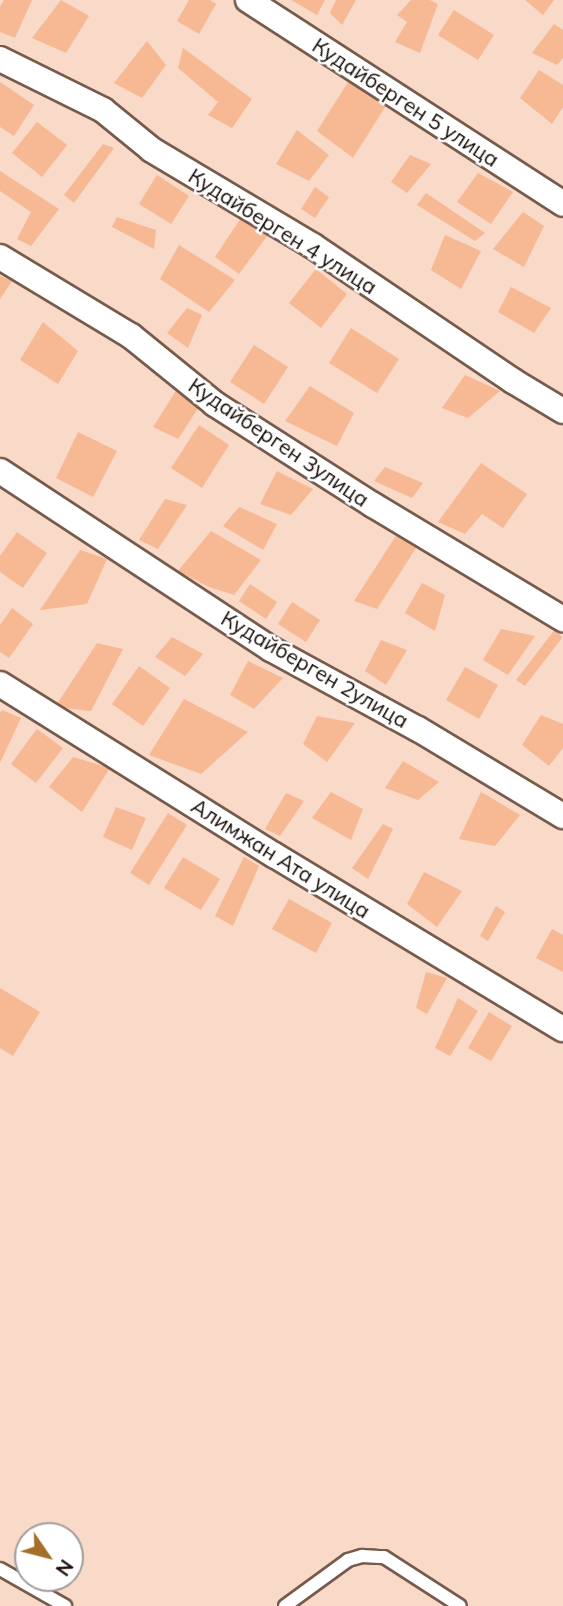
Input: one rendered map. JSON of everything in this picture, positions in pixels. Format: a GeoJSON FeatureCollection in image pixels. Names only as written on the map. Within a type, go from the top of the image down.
{"type":"FeatureCollection","features":[{"type":"Feature","properties":{"kind":"street","name":"Кудайберген 5 улица"},"geometry":{"type":"LineString","coordinates":[[248,0],[563,204]]}},
{"type":"Feature","properties":{"kind":"street","name":"Кудайберген 4 улица"},"geometry":{"type":"LineString","coordinates":[[0,59],[103,110],[152,150],[313,246],[501,374],[563,411]]}},
{"type":"Feature","properties":{"kind":"street","name":"Кудайберген 3улица"},"geometry":{"type":"LineString","coordinates":[[0,257],[131,336],[227,412],[373,505],[563,619]]}},
{"type":"Feature","properties":{"kind":"street","name":"Кудайберген 2улица"},"geometry":{"type":"LineString","coordinates":[[0,471],[271,649],[418,729],[563,816]]}},
{"type":"Feature","properties":{"kind":"street","name":"Алимжан Ата улица"},"geometry":{"type":"LineString","coordinates":[[0,684],[274,855],[563,1029]]}},
{"type":"Feature","properties":{"kind":"lane"},"geometry":{"type":"LineString","coordinates":[[285,1606],[348,1560],[362,1556],[384,1557],[460,1606]]}},
{"type":"Feature","properties":{"kind":"lane"},"geometry":{"type":"LineString","coordinates":[[0,1569],[65,1606]]}},
{"type":"Feature","properties":{"kind":"building"},"geometry":{"type":"Polygon","coordinates":[[[4,0],[32,0],[15,38],[0,32],[0,7],[4,0]]]}},
{"type":"Feature","properties":{"kind":"building"},"geometry":{"type":"Polygon","coordinates":[[[61,0],[89,16],[66,53],[32,38],[61,0]]]}},
{"type":"Feature","properties":{"kind":"building"},"geometry":{"type":"Polygon","coordinates":[[[189,0],[210,0],[216,4],[199,34],[177,21],[189,0]]]}},
{"type":"Feature","properties":{"kind":"building"},"geometry":{"type":"Polygon","coordinates":[[[291,0],[325,0],[317,15],[291,0]]]}},
{"type":"Feature","properties":{"kind":"building"},"geometry":{"type":"Polygon","coordinates":[[[336,0],[356,0],[342,25],[330,13],[336,0]]]}},
{"type":"Feature","properties":{"kind":"building"},"geometry":{"type":"Polygon","coordinates":[[[411,0],[430,0],[438,4],[420,53],[395,42],[407,22],[397,15],[411,0]]]}},
{"type":"Feature","properties":{"kind":"building"},"geometry":{"type":"Polygon","coordinates":[[[525,0],[554,0],[543,15],[525,0]]]}},
{"type":"Feature","properties":{"kind":"building"},"geometry":{"type":"Polygon","coordinates":[[[454,10],[494,35],[478,60],[438,35],[454,10]]]}},
{"type":"Feature","properties":{"kind":"building"},"geometry":{"type":"Polygon","coordinates":[[[554,24],[563,30],[563,58],[557,65],[532,53],[554,24]]]}},
{"type":"Feature","properties":{"kind":"building"},"geometry":{"type":"Polygon","coordinates":[[[147,41],[166,65],[142,98],[114,83],[147,41]]]}},
{"type":"Feature","properties":{"kind":"building"},"geometry":{"type":"Polygon","coordinates":[[[183,48],[252,99],[232,128],[208,115],[218,102],[178,68],[183,48]]]}},
{"type":"Feature","properties":{"kind":"building"},"geometry":{"type":"Polygon","coordinates":[[[539,70],[563,85],[563,107],[552,124],[520,98],[539,70]]]}},
{"type":"Feature","properties":{"kind":"building"},"geometry":{"type":"Polygon","coordinates":[[[350,79],[387,104],[353,158],[317,131],[350,79]]]}},
{"type":"Feature","properties":{"kind":"building"},"geometry":{"type":"Polygon","coordinates":[[[0,82],[34,105],[14,136],[0,127],[0,82]]]}},
{"type":"Feature","properties":{"kind":"building"},"geometry":{"type":"Polygon","coordinates":[[[37,122],[67,145],[42,177],[12,153],[37,122]]]}},
{"type":"Feature","properties":{"kind":"building"},"geometry":{"type":"Polygon","coordinates":[[[297,130],[329,155],[309,181],[276,164],[297,130]]]}},
{"type":"Feature","properties":{"kind":"building"},"geometry":{"type":"Polygon","coordinates":[[[103,144],[114,148],[74,203],[64,195],[103,144]]]}},
{"type":"Feature","properties":{"kind":"building"},"geometry":{"type":"Polygon","coordinates":[[[410,155],[431,164],[407,193],[391,182],[410,155]]]}},
{"type":"Feature","properties":{"kind":"building"},"geometry":{"type":"Polygon","coordinates":[[[0,171],[59,209],[31,246],[17,239],[31,212],[0,191],[0,171]]]}},
{"type":"Feature","properties":{"kind":"building"},"geometry":{"type":"Polygon","coordinates":[[[478,173],[513,192],[491,224],[457,202],[478,173]]]}},
{"type":"Feature","properties":{"kind":"building"},"geometry":{"type":"Polygon","coordinates":[[[157,175],[189,196],[171,224],[139,204],[157,175]]]}},
{"type":"Feature","properties":{"kind":"building"},"geometry":{"type":"Polygon","coordinates":[[[315,187],[329,197],[315,218],[301,209],[315,187]]]}},
{"type":"Feature","properties":{"kind":"building"},"geometry":{"type":"Polygon","coordinates":[[[426,193],[485,233],[475,241],[417,205],[426,193]]]}},
{"type":"Feature","properties":{"kind":"building"},"geometry":{"type":"Polygon","coordinates":[[[523,212],[544,226],[524,267],[493,249],[523,212]]]}},
{"type":"Feature","properties":{"kind":"building"},"geometry":{"type":"Polygon","coordinates":[[[117,217],[156,230],[154,249],[112,227],[117,217]]]}},
{"type":"Feature","properties":{"kind":"building"},"geometry":{"type":"Polygon","coordinates":[[[241,218],[267,236],[239,274],[215,257],[241,218]]]}},
{"type":"Feature","properties":{"kind":"building"},"geometry":{"type":"Polygon","coordinates":[[[445,235],[481,251],[461,289],[431,270],[445,235]]]}},
{"type":"Feature","properties":{"kind":"building"},"geometry":{"type":"Polygon","coordinates":[[[179,245],[235,280],[209,312],[160,279],[179,245]]]}},
{"type":"Feature","properties":{"kind":"building"},"geometry":{"type":"Polygon","coordinates":[[[316,269],[347,294],[321,328],[289,303],[316,269]]]}},
{"type":"Feature","properties":{"kind":"building"},"geometry":{"type":"Polygon","coordinates":[[[0,276],[12,281],[0,299],[0,276]]]}},
{"type":"Feature","properties":{"kind":"building"},"geometry":{"type":"Polygon","coordinates":[[[511,287],[551,308],[534,333],[498,312],[511,287]]]}},
{"type":"Feature","properties":{"kind":"building"},"geometry":{"type":"Polygon","coordinates":[[[187,308],[202,315],[188,348],[167,333],[187,308]]]}},
{"type":"Feature","properties":{"kind":"building"},"geometry":{"type":"Polygon","coordinates":[[[43,322],[78,351],[58,384],[20,360],[43,322]]]}},
{"type":"Feature","properties":{"kind":"building"},"geometry":{"type":"Polygon","coordinates":[[[351,328],[399,359],[377,393],[329,363],[351,328]]]}},
{"type":"Feature","properties":{"kind":"building"},"geometry":{"type":"Polygon","coordinates":[[[254,345],[288,367],[264,404],[230,382],[254,345]]]}},
{"type":"Feature","properties":{"kind":"building"},"geometry":{"type":"Polygon","coordinates":[[[465,375],[500,391],[468,418],[442,408],[465,375]]]}},
{"type":"Feature","properties":{"kind":"building"},"geometry":{"type":"Polygon","coordinates":[[[310,386],[354,413],[337,446],[285,421],[310,386]]]}},
{"type":"Feature","properties":{"kind":"building"},"geometry":{"type":"Polygon","coordinates":[[[176,391],[201,404],[178,439],[153,427],[176,391]]]}},
{"type":"Feature","properties":{"kind":"building"},"geometry":{"type":"Polygon","coordinates":[[[199,425],[229,445],[202,488],[171,468],[199,425]]]}},
{"type":"Feature","properties":{"kind":"building"},"geometry":{"type":"Polygon","coordinates":[[[78,432],[117,451],[93,497],[56,478],[78,432]]]}},
{"type":"Feature","properties":{"kind":"building"},"geometry":{"type":"Polygon","coordinates":[[[481,463],[527,494],[503,528],[482,514],[465,534],[438,522],[481,463]]]}},
{"type":"Feature","properties":{"kind":"building"},"geometry":{"type":"Polygon","coordinates":[[[385,467],[423,483],[412,498],[374,481],[385,467]]]}},
{"type":"Feature","properties":{"kind":"building"},"geometry":{"type":"Polygon","coordinates":[[[277,471],[313,489],[291,515],[260,504],[277,471]]]}},
{"type":"Feature","properties":{"kind":"building"},"geometry":{"type":"Polygon","coordinates":[[[165,499],[187,505],[158,549],[139,540],[165,499]]]}},
{"type":"Feature","properties":{"kind":"building"},"geometry":{"type":"Polygon","coordinates":[[[239,507],[277,524],[263,550],[223,526],[239,507]]]}},
{"type":"Feature","properties":{"kind":"building"},"geometry":{"type":"Polygon","coordinates":[[[211,531],[261,560],[234,595],[209,587],[178,571],[211,531]]]}},
{"type":"Feature","properties":{"kind":"building"},"geometry":{"type":"Polygon","coordinates":[[[399,531],[416,548],[377,609],[354,601],[399,531]]]}},
{"type":"Feature","properties":{"kind":"building"},"geometry":{"type":"Polygon","coordinates":[[[17,532],[47,553],[23,588],[0,572],[0,556],[17,532]]]}},
{"type":"Feature","properties":{"kind":"building"},"geometry":{"type":"Polygon","coordinates":[[[80,550],[107,559],[87,604],[40,610],[80,550]]]}},
{"type":"Feature","properties":{"kind":"building"},"geometry":{"type":"Polygon","coordinates":[[[422,583],[445,595],[435,631],[405,613],[422,583]]]}},
{"type":"Feature","properties":{"kind":"building"},"geometry":{"type":"Polygon","coordinates":[[[250,584],[277,602],[266,619],[239,601],[250,584]]]}},
{"type":"Feature","properties":{"kind":"building"},"geometry":{"type":"Polygon","coordinates":[[[292,602],[320,620],[306,642],[278,624],[292,602]]]}},
{"type":"Feature","properties":{"kind":"building"},"geometry":{"type":"Polygon","coordinates":[[[12,608],[33,624],[9,658],[0,652],[0,625],[12,608]]]}},
{"type":"Feature","properties":{"kind":"building"},"geometry":{"type":"Polygon","coordinates":[[[556,628],[562,638],[525,686],[516,680],[556,628]]]}},
{"type":"Feature","properties":{"kind":"building"},"geometry":{"type":"Polygon","coordinates":[[[501,629],[535,636],[508,675],[483,660],[501,629]]]}},
{"type":"Feature","properties":{"kind":"building"},"geometry":{"type":"Polygon","coordinates":[[[172,637],[203,654],[185,676],[155,657],[172,637]]]}},
{"type":"Feature","properties":{"kind":"building"},"geometry":{"type":"Polygon","coordinates":[[[381,640],[407,650],[386,685],[365,671],[381,640]]]}},
{"type":"Feature","properties":{"kind":"building"},"geometry":{"type":"Polygon","coordinates":[[[97,643],[123,649],[91,711],[55,707],[97,643]]]}},
{"type":"Feature","properties":{"kind":"building"},"geometry":{"type":"Polygon","coordinates":[[[248,661],[283,678],[254,709],[230,695],[248,661]]]}},
{"type":"Feature","properties":{"kind":"building"},"geometry":{"type":"Polygon","coordinates":[[[139,666],[170,688],[143,726],[112,704],[139,666]]]}},
{"type":"Feature","properties":{"kind":"building"},"geometry":{"type":"Polygon","coordinates":[[[465,667],[498,685],[479,719],[446,700],[465,667]]]}},
{"type":"Feature","properties":{"kind":"building"},"geometry":{"type":"Polygon","coordinates":[[[184,699],[248,732],[201,774],[149,755],[184,699]]]}},
{"type":"Feature","properties":{"kind":"building"},"geometry":{"type":"Polygon","coordinates":[[[2,710],[21,718],[0,763],[0,713],[2,710]]]}},
{"type":"Feature","properties":{"kind":"building"},"geometry":{"type":"Polygon","coordinates":[[[541,715],[563,724],[563,748],[549,766],[522,745],[541,715]]]}},
{"type":"Feature","properties":{"kind":"building"},"geometry":{"type":"Polygon","coordinates":[[[317,716],[355,723],[327,762],[303,744],[317,716]]]}},
{"type":"Feature","properties":{"kind":"building"},"geometry":{"type":"Polygon","coordinates":[[[37,729],[63,748],[36,783],[11,764],[37,729]]]}},
{"type":"Feature","properties":{"kind":"building"},"geometry":{"type":"Polygon","coordinates":[[[73,757],[110,768],[82,812],[49,787],[73,757]]]}},
{"type":"Feature","properties":{"kind":"building"},"geometry":{"type":"Polygon","coordinates":[[[403,761],[439,782],[418,800],[385,788],[403,761]]]}},
{"type":"Feature","properties":{"kind":"building"},"geometry":{"type":"Polygon","coordinates":[[[331,792],[363,809],[351,840],[312,818],[331,792]]]}},
{"type":"Feature","properties":{"kind":"building"},"geometry":{"type":"Polygon","coordinates":[[[481,792],[520,815],[495,846],[459,839],[481,792]]]}},
{"type":"Feature","properties":{"kind":"building"},"geometry":{"type":"Polygon","coordinates":[[[286,793],[304,801],[280,836],[265,829],[286,793]]]}},
{"type":"Feature","properties":{"kind":"building"},"geometry":{"type":"Polygon","coordinates":[[[116,807],[146,818],[132,850],[103,837],[116,807]]]}},
{"type":"Feature","properties":{"kind":"building"},"geometry":{"type":"Polygon","coordinates":[[[168,813],[187,825],[149,885],[130,873],[168,813]]]}},
{"type":"Feature","properties":{"kind":"building"},"geometry":{"type":"Polygon","coordinates":[[[383,824],[393,829],[368,879],[352,868],[383,824]]]}},
{"type":"Feature","properties":{"kind":"building"},"geometry":{"type":"Polygon","coordinates":[[[183,857],[220,879],[201,910],[164,888],[183,857]]]}},
{"type":"Feature","properties":{"kind":"building"},"geometry":{"type":"Polygon","coordinates":[[[244,857],[259,866],[233,926],[215,916],[244,857]]]}},
{"type":"Feature","properties":{"kind":"building"},"geometry":{"type":"Polygon","coordinates":[[[424,872],[462,891],[437,927],[407,904],[424,872]]]}},
{"type":"Feature","properties":{"kind":"building"},"geometry":{"type":"Polygon","coordinates":[[[289,899],[332,923],[316,953],[272,929],[289,899]]]}},
{"type":"Feature","properties":{"kind":"building"},"geometry":{"type":"Polygon","coordinates":[[[496,906],[505,912],[488,941],[480,936],[496,906]]]}},
{"type":"Feature","properties":{"kind":"building"},"geometry":{"type":"Polygon","coordinates":[[[552,929],[563,935],[563,972],[536,958],[552,929]]]}},
{"type":"Feature","properties":{"kind":"building"},"geometry":{"type":"Polygon","coordinates":[[[426,972],[447,978],[427,1014],[416,1008],[426,972]]]}},
{"type":"Feature","properties":{"kind":"building"},"geometry":{"type":"Polygon","coordinates":[[[0,988],[40,1012],[13,1056],[0,1048],[0,988]]]}},
{"type":"Feature","properties":{"kind":"building"},"geometry":{"type":"Polygon","coordinates":[[[458,998],[478,1011],[450,1056],[435,1048],[458,998]]]}},
{"type":"Feature","properties":{"kind":"building"},"geometry":{"type":"Polygon","coordinates":[[[489,1012],[512,1026],[491,1061],[468,1048],[489,1012]]]}}]}
